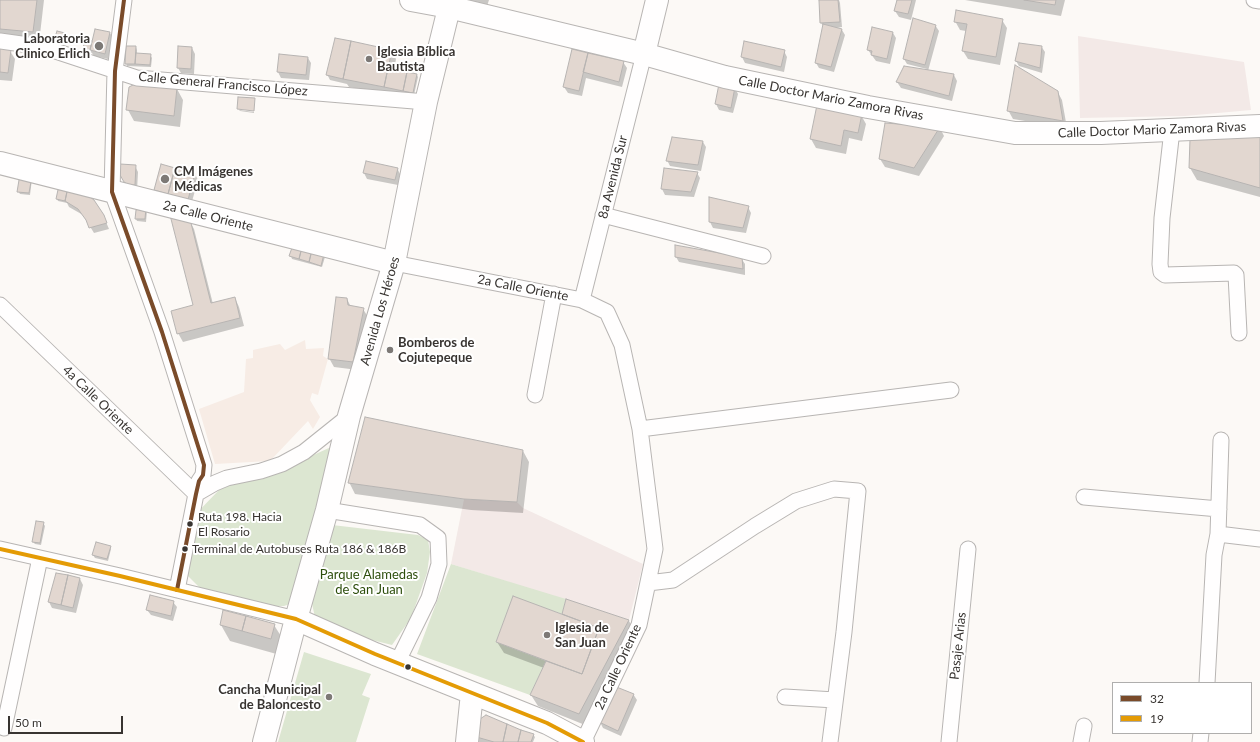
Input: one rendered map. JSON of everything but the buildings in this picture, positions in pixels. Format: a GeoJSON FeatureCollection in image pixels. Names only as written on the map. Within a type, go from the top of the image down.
{"type":"FeatureCollection","features":[{"type":"Feature","properties":{"kind":"street"},"geometry":{"type":"LineString","coordinates":[[124,0],[115,71],[112,192],[162,332],[204,466],[203,475],[199,481],[196,494],[176,590]]}},
{"type":"Feature","properties":{"kind":"street","name":"Calle Doctor Mario Zamora Rivas"},"geometry":{"type":"LineString","coordinates":[[411,0],[450,4],[644,54],[733,79],[1015,133],[1101,133],[1260,126]]}},
{"type":"Feature","properties":{"kind":"street"},"geometry":{"type":"LineString","coordinates":[[644,54],[657,0]]}},
{"type":"Feature","properties":{"kind":"street"},"geometry":{"type":"LineString","coordinates":[[1254,0],[1260,1]]}},
{"type":"Feature","properties":{"kind":"street","name":"Avenida Los Héroes"},"geometry":{"type":"LineString","coordinates":[[264,742],[296,619],[327,510],[349,416],[394,263],[426,102],[450,4]]}},
{"type":"Feature","properties":{"kind":"street","name":"Calle General Francisco López"},"geometry":{"type":"LineString","coordinates":[[0,42],[43,47],[138,78],[426,102]]}},
{"type":"Feature","properties":{"kind":"street","name":"8a Avenida Sur"},"geometry":{"type":"LineString","coordinates":[[582,300],[644,54]]}},
{"type":"Feature","properties":{"kind":"street"},"geometry":{"type":"LineString","coordinates":[[1172,130],[1162,218],[1161,272],[1165,274],[1234,273],[1236,275],[1239,333]]}},
{"type":"Feature","properties":{"kind":"street","name":"2a Calle Oriente"},"geometry":{"type":"LineString","coordinates":[[0,163],[394,263],[582,300],[607,312],[622,345],[640,429],[655,549],[639,625],[583,742]]}},
{"type":"Feature","properties":{"kind":"street"},"geometry":{"type":"LineString","coordinates":[[603,215],[763,256]]}},
{"type":"Feature","properties":{"kind":"street"},"geometry":{"type":"LineString","coordinates":[[535,395],[554,294]]}},
{"type":"Feature","properties":{"kind":"street","name":"4a Calle Oriente"},"geometry":{"type":"LineString","coordinates":[[0,305],[196,494]]}},
{"type":"Feature","properties":{"kind":"street"},"geometry":{"type":"LineString","coordinates":[[640,429],[951,390]]}},
{"type":"Feature","properties":{"kind":"street"},"geometry":{"type":"LineString","coordinates":[[196,494],[227,478],[261,472],[282,464],[304,452],[349,416]]}},
{"type":"Feature","properties":{"kind":"street"},"geometry":{"type":"LineString","coordinates":[[1206,682],[1214,556],[1218,534],[1221,440]]}},
{"type":"Feature","properties":{"kind":"street"},"geometry":{"type":"LineString","coordinates":[[648,583],[673,580],[796,501],[834,489],[858,491],[830,742]]}},
{"type":"Feature","properties":{"kind":"street"},"geometry":{"type":"LineString","coordinates":[[1084,497],[1219,509]]}},
{"type":"Feature","properties":{"kind":"street"},"geometry":{"type":"LineString","coordinates":[[327,510],[420,524],[438,538],[439,564],[429,598],[397,663]]}},
{"type":"Feature","properties":{"kind":"street"},"geometry":{"type":"LineString","coordinates":[[1218,534],[1260,538]]}},
{"type":"Feature","properties":{"kind":"street"},"geometry":{"type":"LineString","coordinates":[[0,549],[296,619],[397,663],[547,723],[583,742]]}},
{"type":"Feature","properties":{"kind":"street","name":"Pasaje Arias"},"geometry":{"type":"LineString","coordinates":[[949,742],[968,549]]}},
{"type":"Feature","properties":{"kind":"street"},"geometry":{"type":"LineString","coordinates":[[4,728],[40,558]]}},
{"type":"Feature","properties":{"kind":"street"},"geometry":{"type":"LineString","coordinates":[[467,742],[472,693]]}},
{"type":"Feature","properties":{"kind":"street"},"geometry":{"type":"LineString","coordinates":[[785,697],[835,700]]}},
{"type":"Feature","properties":{"kind":"street"},"geometry":{"type":"LineString","coordinates":[[1081,742],[1084,726]]}},
{"type":"Feature","properties":{"kind":"shaded area"},"geometry":{"type":"Polygon","coordinates":[[[1078,36],[1244,62],[1251,110],[1185,116],[1080,118],[1078,36]]]}},
{"type":"Feature","properties":{"kind":"shaded area"},"geometry":{"type":"Polygon","coordinates":[[[305,340],[306,349],[324,348],[323,356],[328,359],[318,395],[312,393],[310,400],[320,417],[313,429],[308,421],[270,461],[215,464],[199,409],[244,392],[246,359],[253,358],[253,350],[280,344],[285,350],[305,340]]]}},
{"type":"Feature","properties":{"kind":"shaded area"},"geometry":{"type":"Polygon","coordinates":[[[464,499],[517,502],[523,508],[643,564],[629,620],[451,564],[464,499]]]}},
{"type":"Feature","properties":{"kind":"green space"},"geometry":{"type":"Polygon","coordinates":[[[331,447],[293,603],[284,606],[271,606],[200,588],[180,568],[190,520],[219,490],[241,480],[283,469],[331,447]]]}},
{"type":"Feature","properties":{"kind":"green space","name":"Parque Alamedas de San Juan"},"geometry":{"type":"Polygon","coordinates":[[[332,525],[418,535],[428,540],[430,552],[427,573],[411,618],[392,645],[348,634],[316,622],[311,599],[332,525]]]}},
{"type":"Feature","properties":{"kind":"green space"},"geometry":{"type":"Polygon","coordinates":[[[451,564],[566,599],[562,614],[513,597],[496,642],[546,661],[530,695],[417,654],[451,564]]]}},
{"type":"Feature","properties":{"kind":"green space","name":"Cancha Municipal de Baloncesto"},"geometry":{"type":"Polygon","coordinates":[[[304,652],[371,674],[362,695],[370,698],[356,742],[278,742],[304,652]]]}},
{"type":"Feature","properties":{"kind":"transit line","name":"32"},"geometry":{"type":"LineString","coordinates":[[124,0],[115,71],[112,192],[162,332],[204,465],[203,475],[199,481],[196,494],[177,590]]}},
{"type":"Feature","properties":{"kind":"transit line","name":"19"},"geometry":{"type":"LineString","coordinates":[[0,549],[120,576],[296,619],[375,654],[547,723],[583,742]]}},
{"type":"Feature","properties":{"kind":"place","name":"Laboratoria Clinico Erlich"},"geometry":{"type":"Point","coordinates":[99,46]}},
{"type":"Feature","properties":{"kind":"place","name":"Iglesia Bíblica Bautista"},"geometry":{"type":"Point","coordinates":[369,59]}},
{"type":"Feature","properties":{"kind":"place","name":"CM Imágenes Médicas"},"geometry":{"type":"Point","coordinates":[165,179]}},
{"type":"Feature","properties":{"kind":"place","name":"Bomberos de Cojutepeque"},"geometry":{"type":"Point","coordinates":[390,350]}},
{"type":"Feature","properties":{"kind":"place","name":"Ruta 198. Hacia El Rosario"},"geometry":{"type":"Point","coordinates":[190,524]}},
{"type":"Feature","properties":{"kind":"place","name":"Terminal de Autobuses Ruta 186 & 186B"},"geometry":{"type":"Point","coordinates":[185,549]}},
{"type":"Feature","properties":{"kind":"place","name":"Iglesia de San Juan"},"geometry":{"type":"Point","coordinates":[547,635]}},
{"type":"Feature","properties":{"kind":"place","name":"Cancha Municipal de Baloncesto"},"geometry":{"type":"Point","coordinates":[329,697]}}]}
